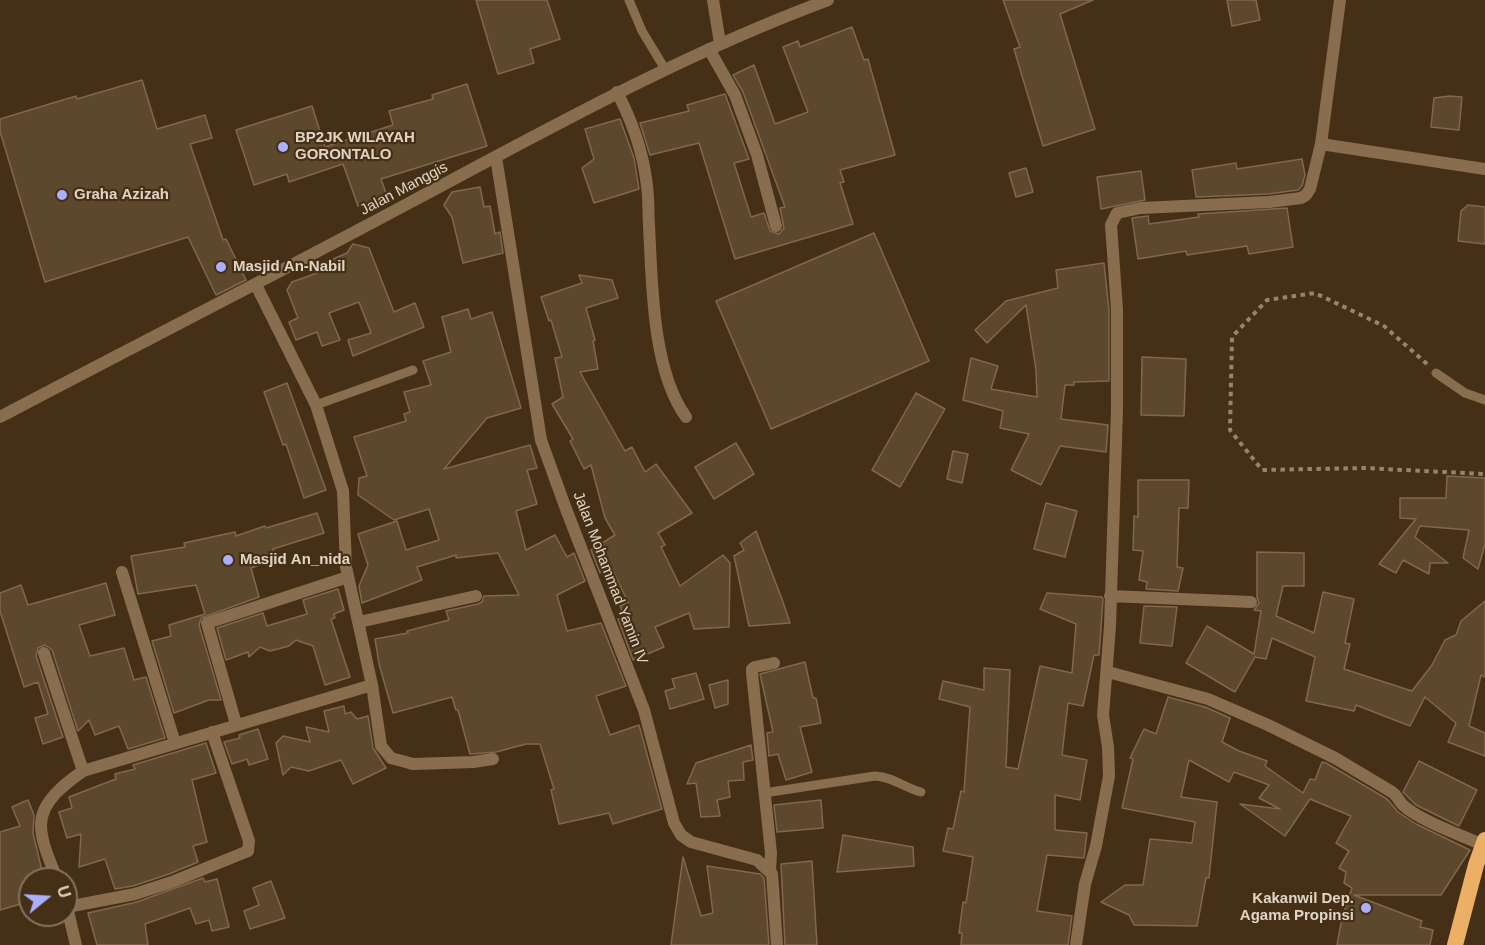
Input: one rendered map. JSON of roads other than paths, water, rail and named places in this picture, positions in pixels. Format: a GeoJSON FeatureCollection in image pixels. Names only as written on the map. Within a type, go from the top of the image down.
{"type":"FeatureCollection","features":[{"type":"Feature","properties":{"kind":"highway"},"geometry":{"type":"LineString","coordinates":[[1455,945],[1484,842]]}},
{"type":"Feature","properties":{"kind":"street"},"geometry":{"type":"LineString","coordinates":[[713,0],[714,46],[757,155],[776,226]]}},
{"type":"Feature","properties":{"kind":"street","name":"Jalan Manggis"},"geometry":{"type":"LineString","coordinates":[[0,417],[256,285],[617,92],[714,46],[828,0]]}},
{"type":"Feature","properties":{"kind":"street"},"geometry":{"type":"LineString","coordinates":[[1076,945],[1085,884],[1096,846],[1109,776],[1108,747],[1103,715],[1108,672],[1117,410],[1117,310],[1111,225],[1117,213],[1141,208],[1269,202],[1301,198],[1306,195],[1310,189],[1322,144],[1340,0]]}},
{"type":"Feature","properties":{"kind":"street"},"geometry":{"type":"LineString","coordinates":[[617,92],[631,123],[646,177],[652,284],[660,350],[669,387],[677,405],[686,417]]}},
{"type":"Feature","properties":{"kind":"street"},"geometry":{"type":"LineString","coordinates":[[1322,144],[1485,170]]}},
{"type":"Feature","properties":{"kind":"street","name":"Jalan Mohammad Yamin IV"},"geometry":{"type":"LineString","coordinates":[[496,157],[542,440],[644,710],[674,823],[681,835],[692,843],[757,860],[770,871]]}},
{"type":"Feature","properties":{"kind":"street"},"geometry":{"type":"LineString","coordinates":[[256,285],[316,405],[343,491],[346,567],[372,685],[381,746],[391,758],[413,764],[493,759]]}},
{"type":"Feature","properties":{"kind":"street"},"geometry":{"type":"LineString","coordinates":[[122,572],[175,743]]}},
{"type":"Feature","properties":{"kind":"street"},"geometry":{"type":"LineString","coordinates":[[236,724],[207,623],[348,577]]}},
{"type":"Feature","properties":{"kind":"street"},"geometry":{"type":"LineString","coordinates":[[359,622],[476,596]]}},
{"type":"Feature","properties":{"kind":"street"},"geometry":{"type":"LineString","coordinates":[[1110,596],[1251,602]]}},
{"type":"Feature","properties":{"kind":"street"},"geometry":{"type":"LineString","coordinates":[[44,653],[83,771]]}},
{"type":"Feature","properties":{"kind":"street"},"geometry":{"type":"LineString","coordinates":[[774,663],[752,669],[771,853],[770,871],[777,945]]}},
{"type":"Feature","properties":{"kind":"street"},"geometry":{"type":"LineString","coordinates":[[1108,672],[1208,699],[1268,725],[1335,758],[1392,792],[1398,796],[1403,806],[1415,813],[1484,842]]}},
{"type":"Feature","properties":{"kind":"street"},"geometry":{"type":"LineString","coordinates":[[53,867],[41,824],[50,801],[63,784],[83,771],[372,685]]}},
{"type":"Feature","properties":{"kind":"street"},"geometry":{"type":"LineString","coordinates":[[78,903],[135,894],[172,882],[248,851],[249,841],[212,732]]}},
{"type":"Feature","properties":{"kind":"street"},"geometry":{"type":"LineString","coordinates":[[72,927],[76,945]]}},
{"type":"Feature","properties":{"kind":"lane"},"geometry":{"type":"LineString","coordinates":[[629,0],[642,31],[665,69]]}},
{"type":"Feature","properties":{"kind":"lane"},"geometry":{"type":"LineString","coordinates":[[316,405],[413,370]]}},
{"type":"Feature","properties":{"kind":"lane"},"geometry":{"type":"LineString","coordinates":[[1436,373],[1465,393],[1485,400]]}},
{"type":"Feature","properties":{"kind":"lane"},"geometry":{"type":"LineString","coordinates":[[764,793],[875,776],[886,777],[921,792]]}},
{"type":"Feature","properties":{"kind":"place","name":"BP2JK WILAYAH GORONTALO"},"geometry":{"type":"Point","coordinates":[283,147]}},
{"type":"Feature","properties":{"kind":"place","name":"Graha Azizah"},"geometry":{"type":"Point","coordinates":[62,195]}},
{"type":"Feature","properties":{"kind":"place","name":"Masjid An-Nabil"},"geometry":{"type":"Point","coordinates":[221,267]}},
{"type":"Feature","properties":{"kind":"place","name":"Masjid An_nida"},"geometry":{"type":"Point","coordinates":[228,560]}},
{"type":"Feature","properties":{"kind":"place","name":"Kakanwil Dep. Agama Propinsi"},"geometry":{"type":"Point","coordinates":[1366,908]}}]}
